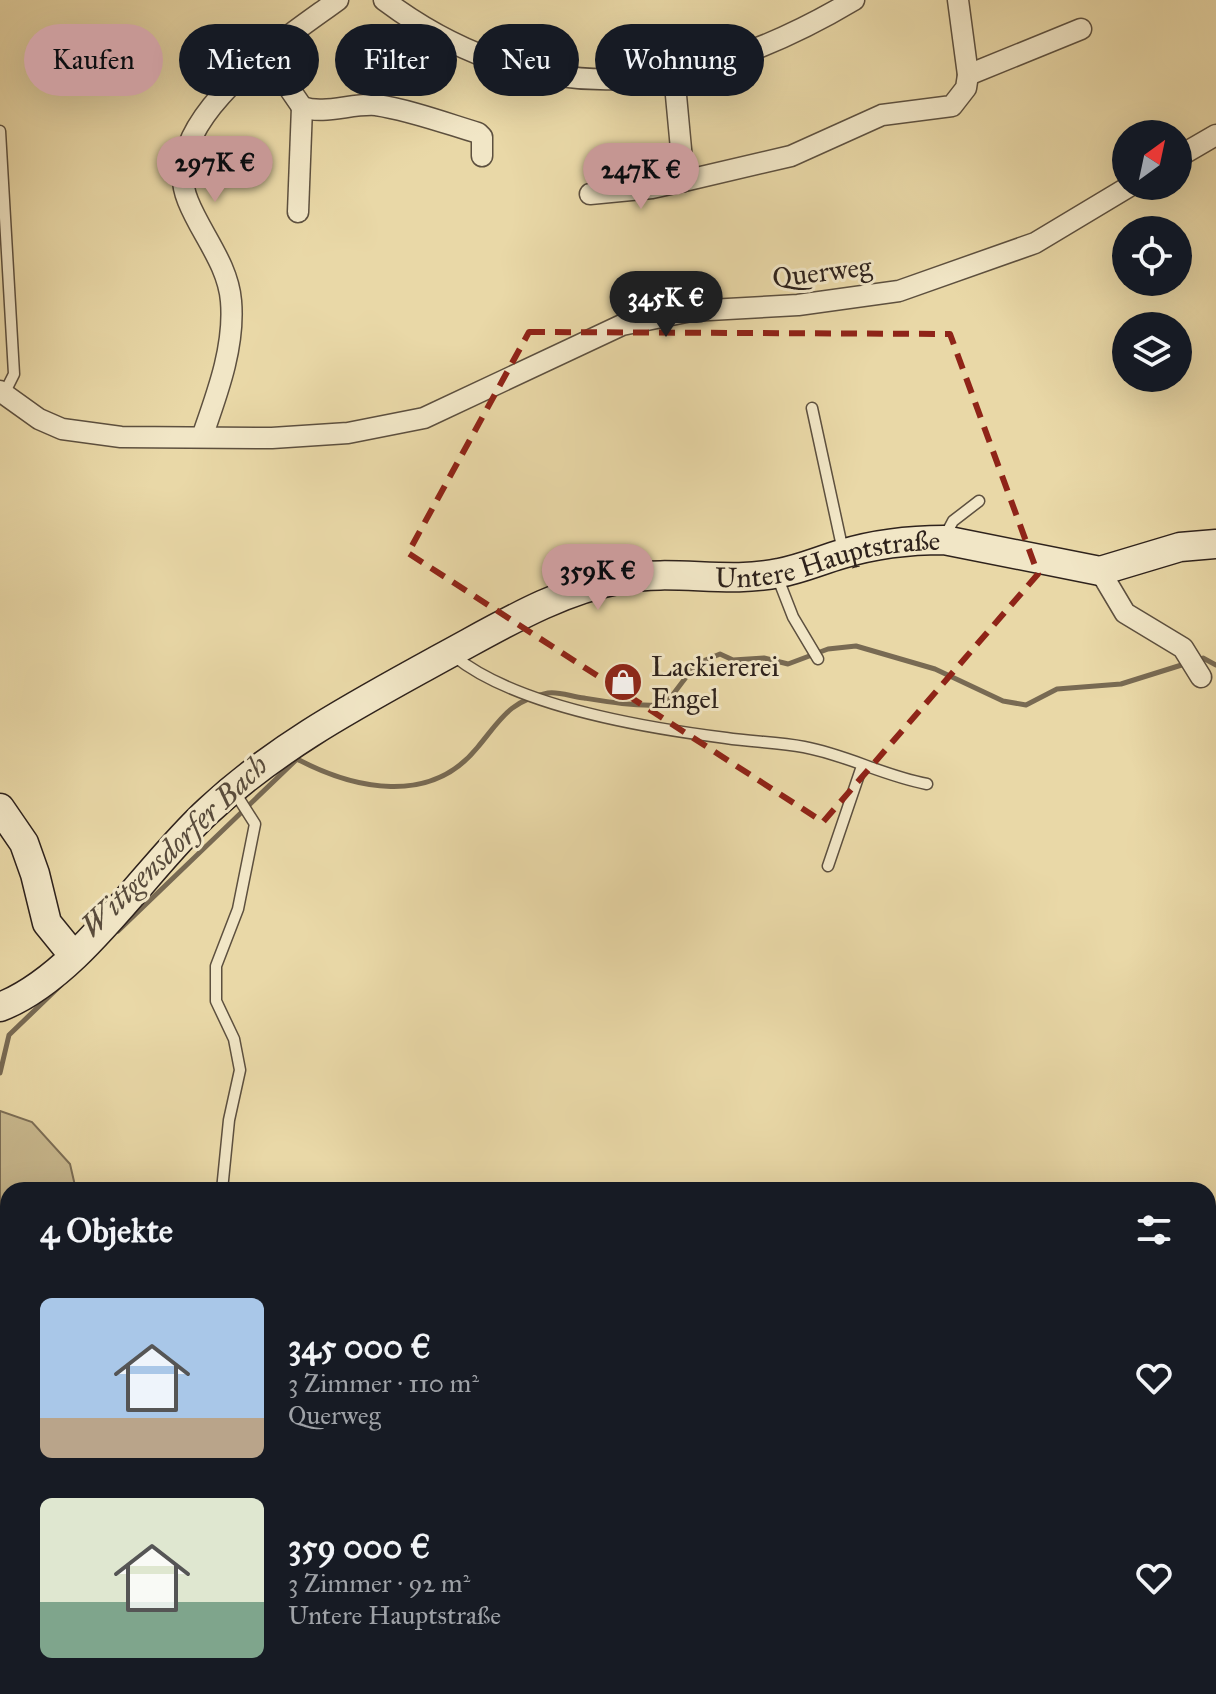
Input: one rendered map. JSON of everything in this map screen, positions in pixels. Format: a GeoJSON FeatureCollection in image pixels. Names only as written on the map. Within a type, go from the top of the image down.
{"type":"FeatureCollection","features":[{"type":"Feature","properties":{"kind":"street"},"geometry":{"type":"LineString","coordinates":[[308,24],[338,0]]}},
{"type":"Feature","properties":{"kind":"street"},"geometry":{"type":"LineString","coordinates":[[384,0],[425,30],[507,67],[575,78],[595,77]]}},
{"type":"Feature","properties":{"kind":"street"},"geometry":{"type":"LineString","coordinates":[[764,44],[854,0]]}},
{"type":"Feature","properties":{"kind":"street"},"geometry":{"type":"LineString","coordinates":[[590,194],[652,188],[791,156],[882,115],[952,106],[966,88],[968,75],[958,0]]}},
{"type":"Feature","properties":{"kind":"street"},"geometry":{"type":"LineString","coordinates":[[968,75],[1081,29]]}},
{"type":"Feature","properties":{"kind":"street"},"geometry":{"type":"LineString","coordinates":[[193,439],[229,342],[231,299],[213,246],[187,199],[183,177],[186,154],[199,123],[217,96]]}},
{"type":"Feature","properties":{"kind":"street"},"geometry":{"type":"LineString","coordinates":[[294,96],[302,107],[312,111],[346,105],[377,106],[478,133],[482,137],[482,156]]}},
{"type":"Feature","properties":{"kind":"street"},"geometry":{"type":"LineString","coordinates":[[676,96],[684,181]]}},
{"type":"Feature","properties":{"kind":"street"},"geometry":{"type":"LineString","coordinates":[[298,212],[302,107]]}},
{"type":"Feature","properties":{"kind":"street"},"geometry":{"type":"LineString","coordinates":[[1192,149],[1216,135]]}},
{"type":"Feature","properties":{"kind":"street","name":"Querweg"},"geometry":{"type":"LineString","coordinates":[[2,393],[62,429],[193,439],[348,433],[424,418],[622,325],[691,311],[798,305],[899,291],[1035,243],[1112,197]]}},
{"type":"Feature","properties":{"kind":"street","name":"Untere Hauptstraße"},"geometry":{"type":"LineString","coordinates":[[0,1007],[41,986],[179,840],[239,800],[308,731],[533,608],[579,590],[623,579],[777,574],[844,553],[899,543],[944,540],[1100,571],[1180,547],[1216,544]]}},
{"type":"Feature","properties":{"kind":"street"},"geometry":{"type":"LineString","coordinates":[[1100,571],[1125,613],[1172,640],[1195,666]]}},
{"type":"Feature","properties":{"kind":"street"},"geometry":{"type":"LineString","coordinates":[[0,808],[24,843],[47,923],[73,955]]}},
{"type":"Feature","properties":{"kind":"lane"},"geometry":{"type":"LineString","coordinates":[[0,131],[14,361],[14,374],[2,393]]}},
{"type":"Feature","properties":{"kind":"lane"},"geometry":{"type":"LineString","coordinates":[[812,408],[844,553]]}},
{"type":"Feature","properties":{"kind":"lane"},"geometry":{"type":"LineString","coordinates":[[944,540],[953,521],[979,501]]}},
{"type":"Feature","properties":{"kind":"lane"},"geometry":{"type":"LineString","coordinates":[[777,574],[793,617],[812,644],[818,659]]}},
{"type":"Feature","properties":{"kind":"lane"},"geometry":{"type":"LineString","coordinates":[[451,653],[472,670],[538,700],[662,728],[803,747],[927,784]]}},
{"type":"Feature","properties":{"kind":"lane"},"geometry":{"type":"LineString","coordinates":[[828,866],[862,766]]}},
{"type":"Feature","properties":{"kind":"lane"},"geometry":{"type":"LineString","coordinates":[[223,1182],[229,1120],[240,1070],[234,1039],[216,1001],[216,966],[238,909],[251,860],[255,824],[239,800]]}},
{"type":"Feature","properties":{"kind":"highlighted area"},"geometry":{"type":"Polygon","coordinates":[[[529,332],[950,334],[1038,574],[823,822],[408,553],[529,332]]]}},
{"type":"Feature","properties":{"kind":"shaded area"},"geometry":{"type":"Polygon","coordinates":[[[0,1111],[32,1122],[70,1164],[74,1182],[0,1182],[0,1111]]]}},
{"type":"Feature","properties":{"kind":"waterway","name":"Wittgensdorfer Bach"},"geometry":{"type":"LineString","coordinates":[[118,931],[297,759],[319,770],[367,784],[414,785],[437,778],[458,766],[514,707],[548,693],[658,705],[668,701],[696,664],[720,654],[733,660],[764,658],[788,664],[828,649],[856,646],[935,669],[1003,701],[1026,705],[1057,689],[1121,684],[1188,663]]}},
{"type":"Feature","properties":{"kind":"waterway","name":"Wittgensdorfer Bach"},"geometry":{"type":"LineString","coordinates":[[1197,660],[1203,658],[1216,665]]}},
{"type":"Feature","properties":{"kind":"waterway","name":"Wittgensdorfer Bach"},"geometry":{"type":"LineString","coordinates":[[0,1073],[9,1035],[61,985]]}},
{"type":"Feature","properties":{"kind":"place","name":"Lackiererei Engel"},"geometry":{"type":"Point","coordinates":[623,682]}}]}
